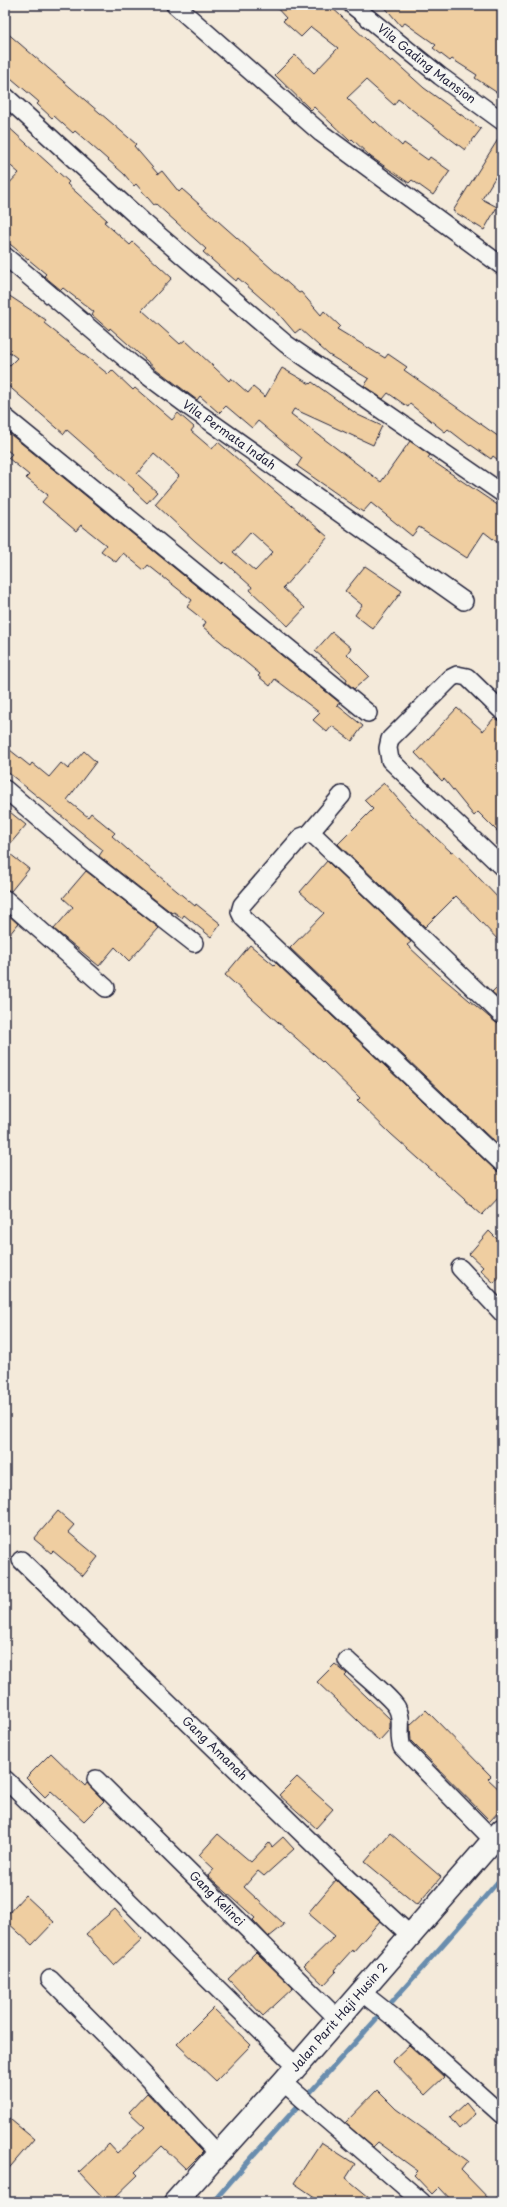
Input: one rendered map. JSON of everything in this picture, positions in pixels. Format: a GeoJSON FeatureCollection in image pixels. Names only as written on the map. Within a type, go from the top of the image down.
{"type":"FeatureCollection","features":[{"type":"Feature","properties":{"kind":"street"},"geometry":{"type":"LineString","coordinates":[[175,5],[321,134],[502,266]]}},
{"type":"Feature","properties":{"kind":"street","name":"Vila Gading Mansion"},"geometry":{"type":"LineString","coordinates":[[352,5],[440,76],[502,121]]}},
{"type":"Feature","properties":{"kind":"street"},"geometry":{"type":"LineString","coordinates":[[5,96],[142,220],[286,344],[502,493]]}},
{"type":"Feature","properties":{"kind":"street","name":"Vila Permata Indah"},"geometry":{"type":"LineString","coordinates":[[5,256],[133,365],[188,406],[464,601]]}},
{"type":"Feature","properties":{"kind":"street"},"geometry":{"type":"LineString","coordinates":[[5,416],[368,713]]}},
{"type":"Feature","properties":{"kind":"street"},"geometry":{"type":"LineString","coordinates":[[502,711],[467,677],[457,675],[451,678],[390,739],[388,748],[390,760],[502,867]]}},
{"type":"Feature","properties":{"kind":"street"},"geometry":{"type":"LineString","coordinates":[[5,789],[88,860],[194,943]]}},
{"type":"Feature","properties":{"kind":"street"},"geometry":{"type":"LineString","coordinates":[[342,795],[309,834],[302,837],[242,905],[240,912],[243,918],[502,1163]]}},
{"type":"Feature","properties":{"kind":"street"},"geometry":{"type":"LineString","coordinates":[[309,834],[316,837],[502,1015]]}},
{"type":"Feature","properties":{"kind":"street"},"geometry":{"type":"LineString","coordinates":[[5,899],[106,988]]}},
{"type":"Feature","properties":{"kind":"street"},"geometry":{"type":"LineString","coordinates":[[460,1268],[502,1313]]}},
{"type":"Feature","properties":{"kind":"street","name":"Gang Amanah"},"geometry":{"type":"LineString","coordinates":[[21,1560],[351,1881],[410,1935]]}},
{"type":"Feature","properties":{"kind":"street"},"geometry":{"type":"LineString","coordinates":[[347,1660],[397,1707],[401,1722],[399,1739],[402,1747],[498,1835]]}},
{"type":"Feature","properties":{"kind":"street"},"geometry":{"type":"LineString","coordinates":[[5,1779],[292,2081],[313,2109],[422,2202]]}},
{"type":"Feature","properties":{"kind":"street","name":"Gang Kelinci"},"geometry":{"type":"LineString","coordinates":[[96,1779],[337,2018]]}},
{"type":"Feature","properties":{"kind":"street","name":"Jalan Parit Haji Husin 2"},"geometry":{"type":"LineString","coordinates":[[175,2202],[218,2154],[292,2081],[337,2018],[498,1835]]}},
{"type":"Feature","properties":{"kind":"street"},"geometry":{"type":"LineString","coordinates":[[50,1979],[135,2065],[218,2154]]}},
{"type":"Feature","properties":{"kind":"street"},"geometry":{"type":"LineString","coordinates":[[360,1991],[393,2017],[502,2115]]}},
{"type":"Feature","properties":{"kind":"building"},"geometry":{"type":"Polygon","coordinates":[[[274,5],[329,5],[391,62],[393,60],[424,88],[481,129],[465,150],[398,99],[394,105],[366,80],[347,98],[373,123],[375,121],[402,146],[404,143],[428,160],[430,157],[450,171],[433,195],[412,180],[409,183],[371,157],[352,139],[350,141],[314,107],[311,110],[275,75],[295,55],[314,73],[338,48],[311,27],[301,37],[283,21],[286,18],[274,5]]]}},
{"type":"Feature","properties":{"kind":"building"},"geometry":{"type":"Polygon","coordinates":[[[383,5],[502,5],[502,96],[475,78],[477,75],[452,59],[450,61],[433,48],[436,45],[405,23],[401,26],[383,5]]]}},
{"type":"Feature","properties":{"kind":"building"},"geometry":{"type":"Polygon","coordinates":[[[5,31],[136,144],[134,146],[158,174],[162,171],[179,192],[182,189],[299,293],[301,292],[321,315],[324,311],[340,326],[337,329],[385,358],[388,354],[407,367],[404,370],[502,439],[502,463],[493,456],[491,459],[471,445],[470,446],[448,429],[445,432],[410,404],[408,407],[388,393],[383,399],[364,386],[369,379],[329,355],[300,329],[295,333],[277,312],[238,278],[236,281],[203,252],[206,249],[156,204],[154,205],[136,184],[134,186],[124,174],[75,131],[73,133],[54,116],[52,118],[37,104],[39,102],[5,73],[5,31]]]}},
{"type":"Feature","properties":{"kind":"building"},"geometry":{"type":"Polygon","coordinates":[[[5,124],[69,182],[67,184],[107,220],[104,222],[130,245],[133,242],[172,278],[142,310],[180,344],[185,340],[229,381],[231,378],[248,393],[253,387],[265,397],[282,368],[310,384],[312,382],[358,415],[382,426],[373,445],[294,409],[291,414],[381,482],[410,441],[430,455],[428,458],[502,508],[502,546],[484,532],[467,558],[419,527],[412,536],[371,503],[363,512],[297,466],[302,458],[258,421],[252,428],[226,406],[219,413],[200,396],[197,400],[156,369],[110,328],[109,330],[92,315],[94,312],[63,288],[61,290],[44,276],[46,274],[5,240],[5,188],[19,173],[5,161],[5,124]]]}},
{"type":"Feature","properties":{"kind":"building"},"geometry":{"type":"Polygon","coordinates":[[[502,133],[502,180],[496,176],[482,199],[497,207],[484,230],[453,211],[502,133]]]}},
{"type":"Feature","properties":{"kind":"building"},"geometry":{"type":"Polygon","coordinates":[[[5,293],[46,320],[44,323],[108,374],[112,370],[133,390],[135,388],[172,420],[178,413],[194,427],[191,431],[212,449],[218,442],[328,537],[283,588],[305,608],[288,626],[250,590],[252,587],[224,562],[222,564],[195,541],[155,504],[179,476],[154,454],[137,474],[157,492],[147,503],[133,490],[134,489],[67,430],[64,434],[5,383],[5,370],[17,358],[5,349],[5,293]],[[251,532],[233,552],[255,571],[273,552],[251,532]]]}},
{"type":"Feature","properties":{"kind":"building"},"geometry":{"type":"Polygon","coordinates":[[[5,430],[340,703],[337,705],[363,726],[352,741],[332,726],[327,732],[313,720],[320,713],[275,679],[270,686],[258,676],[260,674],[203,627],[206,622],[187,607],[192,600],[148,565],[144,570],[123,553],[116,562],[101,551],[106,545],[81,525],[76,531],[42,502],[48,495],[26,478],[29,475],[8,458],[12,454],[7,450],[5,452],[5,430]]]}},
{"type":"Feature","properties":{"kind":"building"},"geometry":{"type":"Polygon","coordinates":[[[365,566],[402,591],[373,629],[355,615],[362,605],[345,591],[365,566]]]}},
{"type":"Feature","properties":{"kind":"building"},"geometry":{"type":"Polygon","coordinates":[[[332,632],[351,648],[347,654],[369,676],[354,689],[346,682],[347,679],[315,651],[332,632]]]}},
{"type":"Feature","properties":{"kind":"building"},"geometry":{"type":"Polygon","coordinates":[[[457,708],[483,731],[494,718],[502,723],[502,836],[478,812],[474,816],[444,779],[442,781],[415,753],[457,708]]]}},
{"type":"Feature","properties":{"kind":"building"},"geometry":{"type":"Polygon","coordinates":[[[5,746],[30,766],[32,763],[49,777],[61,763],[68,769],[84,751],[96,762],[67,800],[88,817],[91,813],[115,833],[112,836],[135,856],[195,906],[196,904],[221,924],[211,937],[184,915],[182,918],[174,912],[172,913],[99,856],[103,850],[5,770],[5,746]]]}},
{"type":"Feature","properties":{"kind":"building"},"geometry":{"type":"Polygon","coordinates":[[[384,783],[412,815],[451,852],[453,851],[502,902],[502,944],[456,896],[425,927],[338,844],[373,809],[364,800],[384,783]]]}},
{"type":"Feature","properties":{"kind":"building"},"geometry":{"type":"Polygon","coordinates":[[[5,808],[26,825],[5,850],[5,808]]]}},
{"type":"Feature","properties":{"kind":"building"},"geometry":{"type":"Polygon","coordinates":[[[5,850],[29,869],[11,891],[5,889],[5,850]]]}},
{"type":"Feature","properties":{"kind":"building"},"geometry":{"type":"Polygon","coordinates":[[[327,861],[411,942],[407,945],[437,973],[495,1022],[502,1025],[502,1149],[290,948],[324,913],[300,892],[327,861]]]}},
{"type":"Feature","properties":{"kind":"building"},"geometry":{"type":"Polygon","coordinates":[[[86,871],[159,928],[129,961],[115,947],[99,966],[54,929],[73,907],[63,898],[86,871]]]}},
{"type":"Feature","properties":{"kind":"building"},"geometry":{"type":"Polygon","coordinates":[[[5,912],[18,924],[5,940],[5,912]]]}},
{"type":"Feature","properties":{"kind":"building"},"geometry":{"type":"Polygon","coordinates":[[[250,945],[274,965],[276,963],[495,1170],[502,1173],[502,1194],[482,1215],[391,1134],[357,1101],[360,1098],[323,1062],[225,975],[250,945]]]}},
{"type":"Feature","properties":{"kind":"building"},"geometry":{"type":"Polygon","coordinates":[[[502,982],[502,1001],[492,992],[502,982]]]}},
{"type":"Feature","properties":{"kind":"building"},"geometry":{"type":"Polygon","coordinates":[[[489,1231],[502,1244],[502,1274],[494,1283],[480,1270],[483,1267],[469,1254],[489,1231]]]}},
{"type":"Feature","properties":{"kind":"building"},"geometry":{"type":"Polygon","coordinates":[[[58,1511],[74,1525],[68,1532],[98,1557],[83,1576],[53,1551],[51,1553],[34,1539],[58,1511]]]}},
{"type":"Feature","properties":{"kind":"building"},"geometry":{"type":"Polygon","coordinates":[[[335,1664],[347,1674],[345,1676],[390,1719],[390,1729],[379,1741],[317,1682],[335,1664]]]}},
{"type":"Feature","properties":{"kind":"building"},"geometry":{"type":"Polygon","coordinates":[[[426,1710],[491,1776],[488,1779],[502,1792],[502,1808],[490,1821],[411,1741],[410,1725],[426,1710]]]}},
{"type":"Feature","properties":{"kind":"building"},"geometry":{"type":"Polygon","coordinates":[[[51,1753],[85,1786],[87,1783],[104,1801],[84,1821],[51,1791],[45,1797],[26,1778],[51,1753]]]}},
{"type":"Feature","properties":{"kind":"building"},"geometry":{"type":"Polygon","coordinates":[[[297,1777],[333,1809],[316,1828],[279,1795],[297,1777]]]}},
{"type":"Feature","properties":{"kind":"building"},"geometry":{"type":"Polygon","coordinates":[[[390,1833],[441,1877],[417,1905],[365,1862],[390,1833]]]}},
{"type":"Feature","properties":{"kind":"building"},"geometry":{"type":"Polygon","coordinates":[[[218,1834],[251,1862],[269,1843],[272,1847],[283,1837],[294,1849],[264,1876],[258,1871],[244,1887],[284,1925],[269,1937],[253,1920],[255,1918],[208,1876],[214,1869],[199,1855],[218,1834]]]}},
{"type":"Feature","properties":{"kind":"building"},"geometry":{"type":"Polygon","coordinates":[[[336,1880],[380,1921],[353,1952],[352,1950],[334,1970],[336,1972],[324,1985],[304,1966],[335,1936],[308,1913],[336,1880]]]}},
{"type":"Feature","properties":{"kind":"building"},"geometry":{"type":"Polygon","coordinates":[[[25,1895],[54,1922],[32,1945],[5,1920],[5,1917],[25,1895]]]}},
{"type":"Feature","properties":{"kind":"building"},"geometry":{"type":"Polygon","coordinates":[[[115,1909],[142,1939],[114,1965],[86,1934],[115,1909]]]}},
{"type":"Feature","properties":{"kind":"building"},"geometry":{"type":"Polygon","coordinates":[[[256,1952],[293,1988],[263,2016],[228,1979],[256,1952]]]}},
{"type":"Feature","properties":{"kind":"building"},"geometry":{"type":"Polygon","coordinates":[[[213,2008],[251,2045],[216,2081],[177,2044],[213,2008]]]}},
{"type":"Feature","properties":{"kind":"building"},"geometry":{"type":"Polygon","coordinates":[[[409,2045],[444,2077],[425,2095],[392,2061],[409,2045]]]}},
{"type":"Feature","properties":{"kind":"building"},"geometry":{"type":"Polygon","coordinates":[[[377,2090],[396,2109],[468,2161],[461,2170],[492,2202],[453,2202],[439,2187],[432,2194],[414,2175],[418,2171],[378,2142],[373,2147],[345,2123],[377,2090]]]}},
{"type":"Feature","properties":{"kind":"building"},"geometry":{"type":"Polygon","coordinates":[[[147,2093],[203,2152],[186,2169],[162,2146],[135,2172],[138,2175],[110,2202],[107,2202],[79,2172],[109,2144],[117,2153],[145,2127],[129,2112],[147,2093]]]}},
{"type":"Feature","properties":{"kind":"building"},"geometry":{"type":"Polygon","coordinates":[[[466,2103],[475,2114],[459,2129],[450,2118],[466,2103]]]}},
{"type":"Feature","properties":{"kind":"building"},"geometry":{"type":"Polygon","coordinates":[[[5,2115],[34,2139],[5,2173],[5,2115]]]}},
{"type":"Feature","properties":{"kind":"building"},"geometry":{"type":"Polygon","coordinates":[[[321,2142],[355,2164],[346,2178],[375,2202],[322,2202],[294,2183],[321,2142]]]}},
{"type":"Feature","properties":{"kind":"waterway"},"geometry":{"type":"LineString","coordinates":[[213,2202],[431,1959],[502,1877]]}}]}
